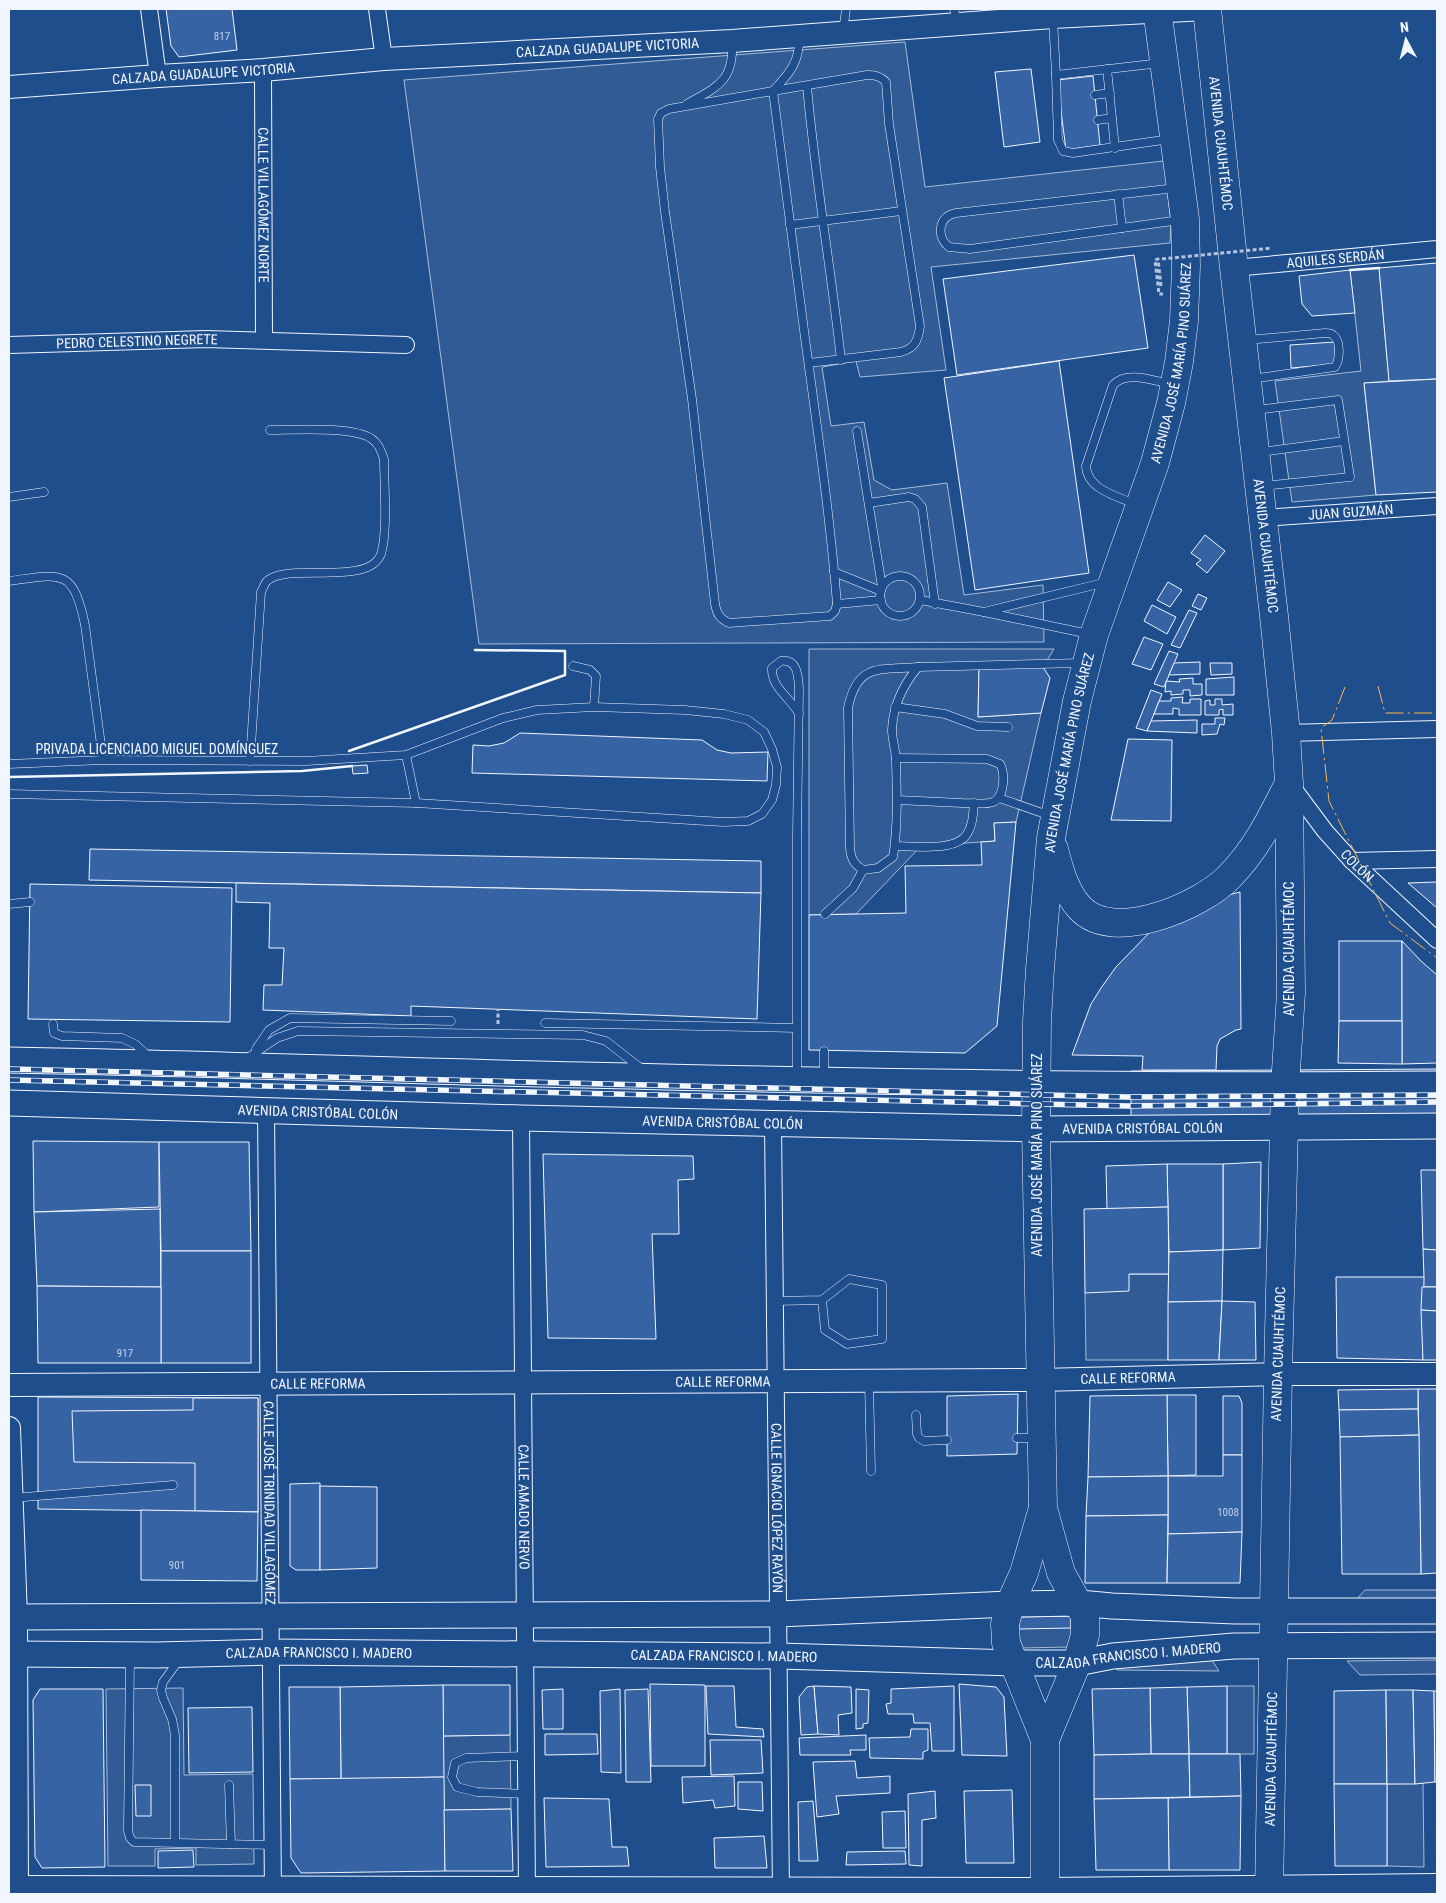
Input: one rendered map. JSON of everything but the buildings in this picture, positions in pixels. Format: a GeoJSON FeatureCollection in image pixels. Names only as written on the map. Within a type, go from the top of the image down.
{"type":"FeatureCollection","features":[{"type":"Feature","properties":{"kind":"highway","name":"AVENIDA CUAUHTÉMOC"},"geometry":{"type":"LineString","coordinates":[[1206,9],[1260,487],[1286,733],[1289,783],[1291,993],[1286,1086],[1278,1374],[1269,1890]]}},
{"type":"Feature","properties":{"kind":"highway","name":"AVENIDA JOSÉ MARÍA PINO SUÁREZ"},"geometry":{"type":"LineString","coordinates":[[1045,1740],[1077,1663],[1086,1635],[1085,1616],[1061,1573],[1043,1508],[1029,1438],[1040,1380],[1036,1084],[1040,969],[1053,828],[1074,720],[1094,635],[1155,463],[1174,385],[1184,321],[1185,219],[1158,11]]}},
{"type":"Feature","properties":{"kind":"highway"},"geometry":{"type":"LineString","coordinates":[[1053,828],[1064,882],[1080,908],[1093,918],[1111,922],[1136,921],[1166,914],[1184,906],[1228,878],[1247,857],[1258,840],[1289,783]]}},
{"type":"Feature","properties":{"kind":"highway","name":"AVENIDA JOSÉ MARÍA PINO SUÁREZ"},"geometry":{"type":"LineString","coordinates":[[1043,1508],[1024,1573],[1010,1604],[1005,1624],[1006,1643],[1045,1740],[1046,1891]]}},
{"type":"Feature","properties":{"kind":"main road"},"geometry":{"type":"LineString","coordinates":[[9,1060],[155,1063],[246,1059],[651,1076],[824,1081],[1286,1086],[1437,1084]]}},
{"type":"Feature","properties":{"kind":"main road","name":"AVENIDA CRISTÓBAL COLÓN"},"geometry":{"type":"LineString","coordinates":[[9,1103],[266,1112],[1036,1129],[1437,1126]]}},
{"type":"Feature","properties":{"kind":"main road"},"geometry":{"type":"LineString","coordinates":[[12,1617],[778,1614],[1010,1604],[1079,1603],[1122,1607],[1437,1611]]}},
{"type":"Feature","properties":{"kind":"main road","name":"CALZADA FRANCISCO I. MADERO"},"geometry":{"type":"LineString","coordinates":[[12,1654],[271,1652],[779,1656],[1077,1663],[1113,1656],[1234,1646],[1437,1645]]}},
{"type":"Feature","properties":{"kind":"street"},"geometry":{"type":"LineString","coordinates":[[149,9],[158,76]]}},
{"type":"Feature","properties":{"kind":"street"},"geometry":{"type":"LineString","coordinates":[[377,9],[384,59]]}},
{"type":"Feature","properties":{"kind":"street","name":"CALZADA GUADALUPE VICTORIA"},"geometry":{"type":"LineString","coordinates":[[9,87],[263,70],[384,59],[799,36],[843,32],[955,16],[1053,18],[1206,9]]}},
{"type":"Feature","properties":{"kind":"street","name":"CALLE VILLAGÓMEZ NORTE"},"geometry":{"type":"LineString","coordinates":[[263,70],[264,340]]}},
{"type":"Feature","properties":{"kind":"street","name":"AQUILES SERDÁN"},"geometry":{"type":"LineString","coordinates":[[1234,268],[1437,249]]}},
{"type":"Feature","properties":{"kind":"street","name":"PEDRO CELESTINO NEGRETE"},"geometry":{"type":"LineString","coordinates":[[9,345],[206,339],[406,345]]}},
{"type":"Feature","properties":{"kind":"street","name":"JUAN GUZMÁN"},"geometry":{"type":"LineString","coordinates":[[1263,518],[1437,506]]}},
{"type":"Feature","properties":{"kind":"street"},"geometry":{"type":"LineString","coordinates":[[1286,733],[1437,729]]}},
{"type":"Feature","properties":{"kind":"street","name":"COLÓN"},"geometry":{"type":"LineString","coordinates":[[1289,783],[1325,831],[1352,861],[1437,940]]}},
{"type":"Feature","properties":{"kind":"street"},"geometry":{"type":"LineString","coordinates":[[1352,861],[1437,859]]}},
{"type":"Feature","properties":{"kind":"street","name":"CALLE JOSÉ TRINIDAD VILLAGÓMEZ"},"geometry":{"type":"LineString","coordinates":[[266,1112],[270,1383],[273,1890]]}},
{"type":"Feature","properties":{"kind":"street","name":"CALLE AMADO NERVO"},"geometry":{"type":"LineString","coordinates":[[521,1118],[527,1891]]}},
{"type":"Feature","properties":{"kind":"street","name":"CALLE IGNACIO LÓPEZ RAYÓN"},"geometry":{"type":"LineString","coordinates":[[773,1123],[781,1891]]}},
{"type":"Feature","properties":{"kind":"street","name":"CALLE REFORMA"},"geometry":{"type":"LineString","coordinates":[[9,1385],[1040,1380],[1278,1374],[1437,1374]]}},
{"type":"Feature","properties":{"kind":"street"},"geometry":{"type":"LineString","coordinates":[[9,1428],[14,1889],[1046,1891],[1269,1890],[1437,1885]]}},
{"type":"Feature","properties":{"kind":"lane"},"geometry":{"type":"LineString","coordinates":[[843,32],[846,9]]}},
{"type":"Feature","properties":{"kind":"lane"},"geometry":{"type":"LineString","coordinates":[[1053,18],[1060,146],[1063,151],[1068,153],[1115,148],[1174,138]]}},
{"type":"Feature","properties":{"kind":"lane"},"geometry":{"type":"LineString","coordinates":[[773,90],[789,74],[797,60],[799,36]]}},
{"type":"Feature","properties":{"kind":"lane"},"geometry":{"type":"LineString","coordinates":[[732,41],[732,65],[727,75],[716,88],[680,107],[661,114],[658,119],[668,230],[692,399],[717,613],[720,618],[729,623],[830,616],[837,604],[809,363],[773,90]]}},
{"type":"Feature","properties":{"kind":"lane"},"geometry":{"type":"LineString","coordinates":[[1056,75],[1164,62]]}},
{"type":"Feature","properties":{"kind":"lane"},"geometry":{"type":"LineString","coordinates":[[1107,69],[1115,148]]}},
{"type":"Feature","properties":{"kind":"lane"},"geometry":{"type":"LineString","coordinates":[[680,107],[867,75],[874,75],[886,82],[889,124],[901,211],[920,326],[919,338],[915,346],[910,350],[809,363]]}},
{"type":"Feature","properties":{"kind":"lane"},"geometry":{"type":"LineString","coordinates":[[808,86],[811,131],[824,221],[840,360]]}},
{"type":"Feature","properties":{"kind":"lane"},"geometry":{"type":"LineString","coordinates":[[1095,95],[1110,93]]}},
{"type":"Feature","properties":{"kind":"lane"},"geometry":{"type":"LineString","coordinates":[[1098,120],[1112,118]]}},
{"type":"Feature","properties":{"kind":"lane"},"geometry":{"type":"LineString","coordinates":[[1181,187],[956,213],[945,217],[942,222],[941,231],[946,245],[960,249],[1185,219]]}},
{"type":"Feature","properties":{"kind":"lane"},"geometry":{"type":"LineString","coordinates":[[1118,194],[1122,228]]}},
{"type":"Feature","properties":{"kind":"lane"},"geometry":{"type":"LineString","coordinates":[[790,225],[901,211]]}},
{"type":"Feature","properties":{"kind":"lane"},"geometry":{"type":"LineString","coordinates":[[1242,340],[1325,333],[1332,334],[1337,339],[1339,358],[1335,367],[1247,379]]}},
{"type":"Feature","properties":{"kind":"lane"},"geometry":{"type":"LineString","coordinates":[[1139,506],[1092,484],[1086,474],[1086,466],[1113,385],[1118,380],[1126,377],[1174,385]]}},
{"type":"Feature","properties":{"kind":"lane"},"geometry":{"type":"LineString","coordinates":[[1251,411],[1338,400],[1350,477],[1260,487]]}},
{"type":"Feature","properties":{"kind":"lane"},"geometry":{"type":"LineString","coordinates":[[250,761],[261,592],[266,582],[276,577],[340,572],[372,566],[380,556],[384,541],[384,459],[377,442],[363,434],[354,432],[270,430]]}},
{"type":"Feature","properties":{"kind":"lane"},"geometry":{"type":"LineString","coordinates":[[857,431],[882,589],[880,600],[887,612],[900,616],[913,612],[920,600],[915,582],[904,577],[891,578],[882,589]]}},
{"type":"Feature","properties":{"kind":"lane"},"geometry":{"type":"LineString","coordinates":[[1256,452],[1344,441]]}},
{"type":"Feature","properties":{"kind":"lane"},"geometry":{"type":"LineString","coordinates":[[9,497],[44,492]]}},
{"type":"Feature","properties":{"kind":"lane"},"geometry":{"type":"LineString","coordinates":[[869,503],[909,497],[915,499],[922,506],[935,604]]}},
{"type":"Feature","properties":{"kind":"lane"},"geometry":{"type":"LineString","coordinates":[[834,572],[882,589]]}},
{"type":"Feature","properties":{"kind":"lane"},"geometry":{"type":"LineString","coordinates":[[9,581],[57,576],[68,581],[75,590],[81,603],[86,625],[103,760]]}},
{"type":"Feature","properties":{"kind":"lane"},"geometry":{"type":"LineString","coordinates":[[984,612],[1113,581]]}},
{"type":"Feature","properties":{"kind":"lane"},"geometry":{"type":"LineString","coordinates":[[837,604],[880,600]]}},
{"type":"Feature","properties":{"kind":"lane"},"geometry":{"type":"LineString","coordinates":[[920,600],[1094,635]]}},
{"type":"Feature","properties":{"kind":"lane"},"geometry":{"type":"LineString","coordinates":[[797,1080],[800,688],[795,666],[789,661],[777,662],[772,668],[774,683],[792,702],[799,714]]}},
{"type":"Feature","properties":{"kind":"lane"},"geometry":{"type":"LineString","coordinates":[[918,667],[908,679],[895,707],[892,731],[896,758],[895,846],[893,857],[878,868],[863,870],[854,864],[850,848],[848,708],[851,693],[856,682],[871,672],[918,667],[1087,664]]}},
{"type":"Feature","properties":{"kind":"lane"},"geometry":{"type":"LineString","coordinates":[[573,666],[590,670],[596,676],[594,707]]}},
{"type":"Feature","properties":{"kind":"lane","name":"PRIVADA LICENCIADO MIGUEL DOMÍNGUEZ"},"geometry":{"type":"LineString","coordinates":[[9,764],[103,760],[306,761],[406,755],[503,718],[537,710],[594,707],[685,710],[724,714],[748,720],[764,732],[772,749],[777,767],[776,785],[772,800],[762,814],[748,821],[723,822],[416,804],[9,794]]}},
{"type":"Feature","properties":{"kind":"lane"},"geometry":{"type":"LineString","coordinates":[[895,707],[945,714],[977,726],[1008,727]]}},
{"type":"Feature","properties":{"kind":"lane"},"geometry":{"type":"LineString","coordinates":[[406,755],[416,804]]}},
{"type":"Feature","properties":{"kind":"lane"},"geometry":{"type":"LineString","coordinates":[[896,758],[994,760],[1003,769],[1001,794],[993,802],[896,800]]}},
{"type":"Feature","properties":{"kind":"lane"},"geometry":{"type":"LineString","coordinates":[[999,798],[1053,828]]}},
{"type":"Feature","properties":{"kind":"lane"},"geometry":{"type":"LineString","coordinates":[[895,846],[946,846],[957,843],[964,839],[972,824],[974,803]]}},
{"type":"Feature","properties":{"kind":"lane"},"geometry":{"type":"LineString","coordinates":[[825,914],[852,888],[863,870]]}},
{"type":"Feature","properties":{"kind":"lane"},"geometry":{"type":"LineString","coordinates":[[9,904],[30,902]]}},
{"type":"Feature","properties":{"kind":"lane"},"geometry":{"type":"LineString","coordinates":[[246,1059],[269,1030],[290,1018],[452,1022]]}},
{"type":"Feature","properties":{"kind":"lane"},"geometry":{"type":"LineString","coordinates":[[545,1023],[796,1028]]}},
{"type":"Feature","properties":{"kind":"lane"},"geometry":{"type":"LineString","coordinates":[[53,1024],[54,1033],[62,1036],[122,1038],[135,1044],[155,1063]]}},
{"type":"Feature","properties":{"kind":"lane"},"geometry":{"type":"LineString","coordinates":[[246,1059],[277,1038],[298,1031],[583,1035],[606,1041],[651,1076]]}},
{"type":"Feature","properties":{"kind":"lane"},"geometry":{"type":"LineString","coordinates":[[824,1051],[824,1081]]}},
{"type":"Feature","properties":{"kind":"lane"},"geometry":{"type":"LineString","coordinates":[[776,1301],[822,1300],[849,1279],[882,1285],[882,1339],[847,1344],[825,1330],[822,1300]]}},
{"type":"Feature","properties":{"kind":"lane"},"geometry":{"type":"LineString","coordinates":[[869,1381],[871,1471]]}},
{"type":"Feature","properties":{"kind":"lane"},"geometry":{"type":"LineString","coordinates":[[916,1414],[918,1438],[924,1441],[947,1440]]}},
{"type":"Feature","properties":{"kind":"lane"},"geometry":{"type":"LineString","coordinates":[[10,1498],[172,1485]]}},
{"type":"Feature","properties":{"kind":"lane"},"geometry":{"type":"LineString","coordinates":[[130,1654],[128,1832],[130,1838],[134,1842],[272,1845]]}},
{"type":"Feature","properties":{"kind":"lane"},"geometry":{"type":"LineString","coordinates":[[175,1842],[175,1735],[172,1719],[161,1690],[167,1675],[183,1654]]}},
{"type":"Feature","properties":{"kind":"lane"},"geometry":{"type":"LineString","coordinates":[[526,1756],[466,1758],[455,1763],[452,1777],[456,1787],[469,1791],[526,1794]]}},
{"type":"Feature","properties":{"kind":"lane"},"geometry":{"type":"LineString","coordinates":[[230,1785],[230,1844]]}},
{"type":"Feature","properties":{"kind":"path"},"geometry":{"type":"LineString","coordinates":[[1159,294],[1155,260],[1158,259],[1162,289],[1164,288],[1162,259],[1272,248]]}},
{"type":"Feature","properties":{"kind":"shaded area"},"geometry":{"type":"Polygon","coordinates":[[[905,42],[925,187],[1164,161],[1171,222],[1170,243],[931,267],[946,370],[860,377],[856,361],[822,367],[831,426],[864,422],[874,480],[892,490],[947,483],[964,595],[1043,585],[1044,642],[479,644],[404,80],[905,42]]]}},
{"type":"Feature","properties":{"kind":"shaded area"},"geometry":{"type":"Polygon","coordinates":[[[1379,268],[1389,381],[1364,383],[1376,495],[1292,502],[1275,381],[1361,371],[1350,270],[1379,268]]]}},
{"type":"Feature","properties":{"kind":"shaded area"},"geometry":{"type":"Polygon","coordinates":[[[809,649],[1054,649],[1043,667],[979,666],[978,717],[1041,713],[1016,822],[994,823],[995,841],[921,846],[856,914],[809,915],[809,649]]]}},
{"type":"Feature","properties":{"kind":"shaded area"},"geometry":{"type":"Polygon","coordinates":[[[1129,1274],[1169,1274],[1168,1360],[1086,1360],[1085,1293],[1129,1274]]]}},
{"type":"Feature","properties":{"kind":"shaded area"},"geometry":{"type":"Polygon","coordinates":[[[1365,1590],[1437,1590],[1437,1600],[1356,1600],[1365,1590]]]}},
{"type":"Feature","properties":{"kind":"shaded area"},"geometry":{"type":"Polygon","coordinates":[[[1070,1613],[1075,1618],[1069,1647],[1021,1648],[1015,1620],[1020,1614],[1070,1613]]]}},
{"type":"Feature","properties":{"kind":"shaded area"},"geometry":{"type":"Polygon","coordinates":[[[1108,1659],[1211,1659],[1219,1671],[1117,1670],[1108,1659]]]}},
{"type":"Feature","properties":{"kind":"shaded area"},"geometry":{"type":"Polygon","coordinates":[[[1437,1660],[1437,1674],[1360,1675],[1347,1661],[1437,1660]]]}},
{"type":"Feature","properties":{"kind":"shaded area"},"geometry":{"type":"Polygon","coordinates":[[[1227,1686],[1254,1686],[1254,1754],[1227,1754],[1227,1686]]]}},
{"type":"Feature","properties":{"kind":"shaded area"},"geometry":{"type":"Polygon","coordinates":[[[183,1688],[184,1775],[253,1774],[254,1864],[196,1865],[196,1848],[155,1849],[155,1866],[108,1866],[106,1689],[183,1688]]]}},
{"type":"Feature","properties":{"kind":"shaded area"},"geometry":{"type":"Polygon","coordinates":[[[510,1735],[511,1809],[444,1810],[443,1736],[510,1735]]]}},
{"type":"Feature","properties":{"kind":"shaded area"},"geometry":{"type":"Polygon","coordinates":[[[1423,1783],[1424,1867],[1387,1866],[1387,1784],[1423,1783]]]}},
{"type":"Feature","properties":{"kind":"railway"},"geometry":{"type":"LineString","coordinates":[[9,1069],[1127,1097],[1437,1095]]}},
{"type":"Feature","properties":{"kind":"railway"},"geometry":{"type":"LineString","coordinates":[[9,1080],[1128,1106],[1437,1102]]}},
{"type":"Feature","properties":{"kind":"wall"},"geometry":{"type":"LineString","coordinates":[[1350,270],[1379,268]]}},
{"type":"Feature","properties":{"kind":"wall"},"geometry":{"type":"LineString","coordinates":[[349,751],[565,675],[565,651],[475,650]]}},
{"type":"Feature","properties":{"kind":"wall"},"geometry":{"type":"LineString","coordinates":[[9,777],[302,771],[352,766]]}},
{"type":"Feature","properties":{"kind":"power"},"geometry":{"type":"LineString","coordinates":[[1378,686],[1385,713],[1437,713]]}},
{"type":"Feature","properties":{"kind":"power"},"geometry":{"type":"LineString","coordinates":[[1345,687],[1332,720],[1321,728],[1329,801],[1390,923],[1437,958]]}}]}
